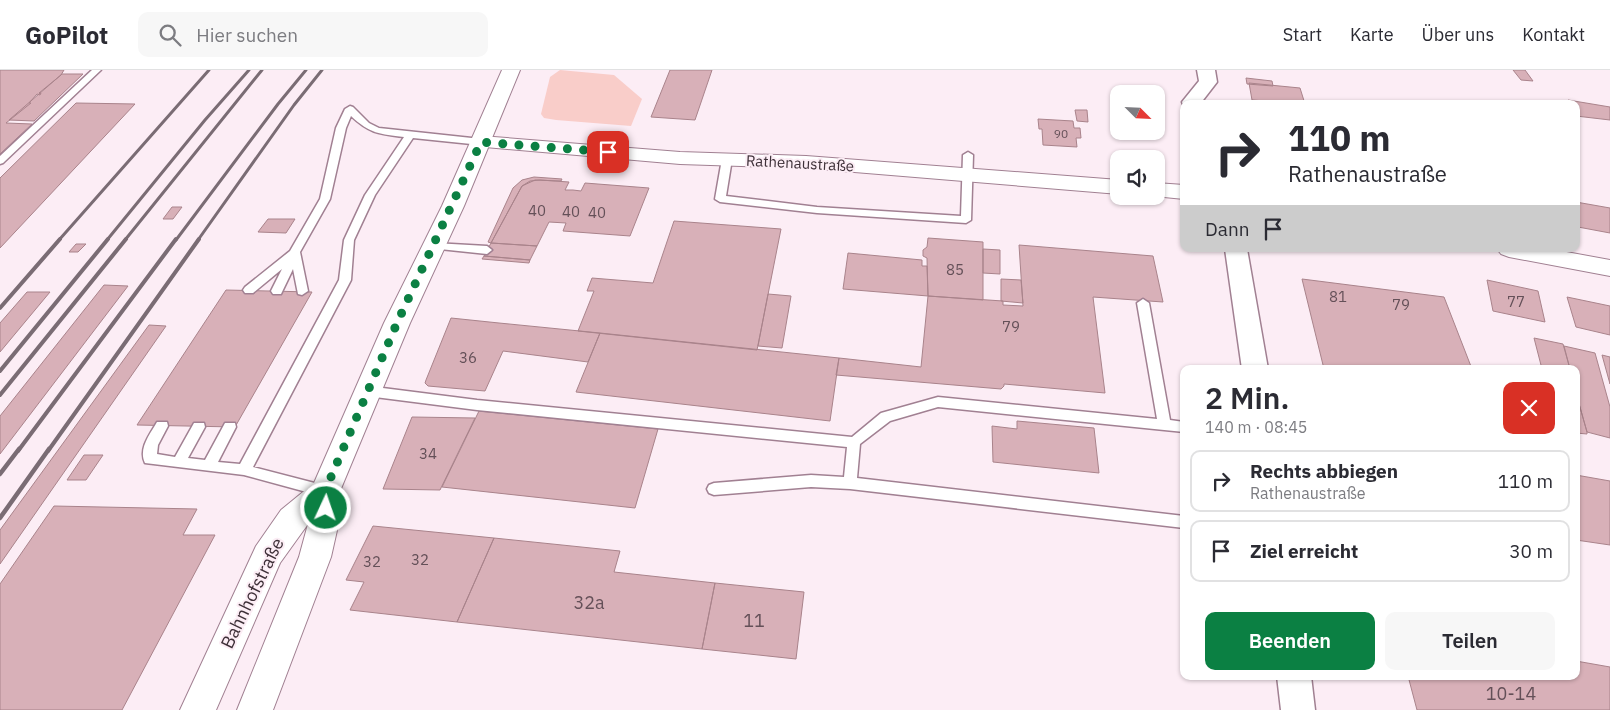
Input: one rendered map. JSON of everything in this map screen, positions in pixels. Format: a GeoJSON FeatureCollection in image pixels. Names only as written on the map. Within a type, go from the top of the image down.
{"type":"FeatureCollection","features":[{"type":"Feature","properties":{"kind":"main road"},"geometry":{"type":"LineString","coordinates":[[255,710],[322,533],[326,508],[325,491],[367,391],[481,142],[511,70]]}},
{"type":"Feature","properties":{"kind":"main road","name":"Rathenaustraße"},"geometry":{"type":"LineString","coordinates":[[481,142],[680,158],[967,165],[1110,186]]}},
{"type":"Feature","properties":{"kind":"main road"},"geometry":{"type":"LineString","coordinates":[[1165,191],[1180,192]]}},
{"type":"Feature","properties":{"kind":"main road"},"geometry":{"type":"LineString","coordinates":[[1524,252],[1610,268]]}},
{"type":"Feature","properties":{"kind":"main road","name":"Bahnhofstraße"},"geometry":{"type":"LineString","coordinates":[[198,710],[275,542],[290,520],[305,504],[325,491]]}},
{"type":"Feature","properties":{"kind":"street"},"geometry":{"type":"LineString","coordinates":[[1193,100],[1208,82],[1206,70]]}},
{"type":"Feature","properties":{"kind":"street"},"geometry":{"type":"LineString","coordinates":[[1236,252],[1254,365]]}},
{"type":"Feature","properties":{"kind":"street"},"geometry":{"type":"LineString","coordinates":[[1294,680],[1298,710]]}},
{"type":"Feature","properties":{"kind":"lane"},"geometry":{"type":"LineString","coordinates":[[0,161],[98,70]]}},
{"type":"Feature","properties":{"kind":"lane"},"geometry":{"type":"LineString","coordinates":[[277,291],[295,252],[325,199],[341,128],[350,109],[366,126],[377,132],[481,142]]}},
{"type":"Feature","properties":{"kind":"lane"},"geometry":{"type":"LineString","coordinates":[[244,470],[345,280],[349,240],[370,195],[411,134]]}},
{"type":"Feature","properties":{"kind":"lane"},"geometry":{"type":"LineString","coordinates":[[727,159],[720,199],[826,211],[966,220],[967,165]]}},
{"type":"Feature","properties":{"kind":"lane"},"geometry":{"type":"LineString","coordinates":[[434,246],[487,250]]}},
{"type":"Feature","properties":{"kind":"lane"},"geometry":{"type":"LineString","coordinates":[[249,290],[295,252]]}},
{"type":"Feature","properties":{"kind":"lane"},"geometry":{"type":"LineString","coordinates":[[295,252],[302,291]]}},
{"type":"Feature","properties":{"kind":"lane"},"geometry":{"type":"LineString","coordinates":[[1143,303],[1164,425]]}},
{"type":"Feature","properties":{"kind":"lane"},"geometry":{"type":"LineString","coordinates":[[367,391],[478,405],[854,442],[886,417],[938,402],[1180,427]]}},
{"type":"Feature","properties":{"kind":"lane"},"geometry":{"type":"LineString","coordinates":[[162,426],[151,444],[150,459],[244,470],[325,491]]}},
{"type":"Feature","properties":{"kind":"lane"},"geometry":{"type":"LineString","coordinates":[[178,463],[198,427]]}},
{"type":"Feature","properties":{"kind":"lane"},"geometry":{"type":"LineString","coordinates":[[209,466],[230,427]]}},
{"type":"Feature","properties":{"kind":"lane"},"geometry":{"type":"LineString","coordinates":[[850,483],[854,442]]}},
{"type":"Feature","properties":{"kind":"lane"},"geometry":{"type":"LineString","coordinates":[[714,489],[811,481],[850,483],[1180,522]]}},
{"type":"Feature","properties":{"kind":"shaded area"},"geometry":{"type":"Polygon","coordinates":[[[560,70],[614,75],[642,99],[631,126],[544,118],[541,114],[550,77],[560,70]]]}},
{"type":"Feature","properties":{"kind":"building"},"geometry":{"type":"Polygon","coordinates":[[[0,70],[64,70],[61,75],[39,93],[41,93],[40,95],[37,94],[29,103],[31,103],[6,123],[32,124],[0,154],[0,70]]]}},
{"type":"Feature","properties":{"kind":"building"},"geometry":{"type":"Polygon","coordinates":[[[670,70],[712,70],[695,120],[651,117],[670,70]]]}},
{"type":"Feature","properties":{"kind":"building"},"geometry":{"type":"Polygon","coordinates":[[[1513,70],[1525,70],[1533,81],[1521,80],[1513,70]]]}},
{"type":"Feature","properties":{"kind":"building"},"geometry":{"type":"Polygon","coordinates":[[[62,74],[83,74],[34,121],[9,120],[62,74]]]}},
{"type":"Feature","properties":{"kind":"building"},"geometry":{"type":"Polygon","coordinates":[[[1246,78],[1272,81],[1273,86],[1247,84],[1246,78]]]}},
{"type":"Feature","properties":{"kind":"building"},"geometry":{"type":"Polygon","coordinates":[[[1249,83],[1300,88],[1304,100],[1252,100],[1249,83]]]}},
{"type":"Feature","properties":{"kind":"building"},"geometry":{"type":"Polygon","coordinates":[[[1580,102],[1610,107],[1610,120],[1580,116],[1580,102]]]}},
{"type":"Feature","properties":{"kind":"building"},"geometry":{"type":"Polygon","coordinates":[[[76,103],[135,104],[0,248],[0,178],[76,103]]]}},
{"type":"Feature","properties":{"kind":"building"},"geometry":{"type":"Polygon","coordinates":[[[1075,110],[1087,110],[1088,122],[1077,121],[1075,110]]]}},
{"type":"Feature","properties":{"kind":"building"},"geometry":{"type":"Polygon","coordinates":[[[1038,119],[1073,121],[1074,128],[1080,128],[1081,138],[1076,138],[1077,147],[1043,145],[1042,129],[1039,129],[1038,119]]]}},
{"type":"Feature","properties":{"kind":"building"},"geometry":{"type":"Polygon","coordinates":[[[534,177],[562,179],[561,181],[535,180],[522,186],[491,243],[488,242],[513,188],[522,180],[534,177]]]}},
{"type":"Feature","properties":{"kind":"building"},"geometry":{"type":"Polygon","coordinates":[[[530,181],[569,182],[565,190],[581,191],[585,183],[649,188],[630,236],[563,231],[566,223],[549,222],[537,246],[491,243],[522,186],[530,181]]]}},
{"type":"Feature","properties":{"kind":"building"},"geometry":{"type":"Polygon","coordinates":[[[1580,203],[1610,208],[1610,233],[1580,227],[1580,203]]]}},
{"type":"Feature","properties":{"kind":"building"},"geometry":{"type":"Polygon","coordinates":[[[172,207],[182,207],[173,219],[163,219],[172,207]]]}},
{"type":"Feature","properties":{"kind":"building"},"geometry":{"type":"Polygon","coordinates":[[[268,219],[295,219],[286,233],[258,232],[268,219]]]}},
{"type":"Feature","properties":{"kind":"building"},"geometry":{"type":"Polygon","coordinates":[[[674,221],[781,229],[757,350],[578,331],[594,291],[587,291],[592,278],[653,283],[674,221]]]}},
{"type":"Feature","properties":{"kind":"building"},"geometry":{"type":"Polygon","coordinates":[[[928,238],[983,242],[983,300],[928,296],[927,258],[923,256],[923,250],[927,247],[928,238]]]}},
{"type":"Feature","properties":{"kind":"building"},"geometry":{"type":"Polygon","coordinates":[[[491,243],[537,246],[530,260],[484,256],[491,243]]]}},
{"type":"Feature","properties":{"kind":"building"},"geometry":{"type":"Polygon","coordinates":[[[76,244],[86,244],[78,252],[69,252],[76,244]]]}},
{"type":"Feature","properties":{"kind":"building"},"geometry":{"type":"Polygon","coordinates":[[[1019,245],[1153,256],[1163,302],[1093,297],[1105,393],[1004,384],[1001,389],[836,375],[839,358],[921,367],[928,296],[1003,301],[1003,305],[1023,306],[1019,245]]]}},
{"type":"Feature","properties":{"kind":"building"},"geometry":{"type":"Polygon","coordinates":[[[983,249],[1000,250],[1000,274],[983,273],[983,249]]]}},
{"type":"Feature","properties":{"kind":"building"},"geometry":{"type":"Polygon","coordinates":[[[848,253],[922,260],[922,266],[927,266],[928,296],[843,289],[848,253]]]}},
{"type":"Feature","properties":{"kind":"building"},"geometry":{"type":"Polygon","coordinates":[[[484,256],[530,260],[529,263],[482,259],[484,256]]]}},
{"type":"Feature","properties":{"kind":"building"},"geometry":{"type":"Polygon","coordinates":[[[1001,279],[1021,280],[1023,303],[1001,301],[1001,279]]]}},
{"type":"Feature","properties":{"kind":"building"},"geometry":{"type":"Polygon","coordinates":[[[1302,279],[1444,297],[1470,365],[1323,365],[1302,279]]]}},
{"type":"Feature","properties":{"kind":"building"},"geometry":{"type":"Polygon","coordinates":[[[1487,280],[1538,291],[1545,322],[1493,311],[1487,280]]]}},
{"type":"Feature","properties":{"kind":"building"},"geometry":{"type":"Polygon","coordinates":[[[104,285],[128,286],[0,454],[0,416],[104,285]]]}},
{"type":"Feature","properties":{"kind":"building"},"geometry":{"type":"Polygon","coordinates":[[[226,290],[312,292],[235,427],[137,425],[226,290]]]}},
{"type":"Feature","properties":{"kind":"building"},"geometry":{"type":"Polygon","coordinates":[[[27,292],[50,292],[0,352],[0,323],[27,292]]]}},
{"type":"Feature","properties":{"kind":"building"},"geometry":{"type":"Polygon","coordinates":[[[768,294],[791,296],[782,348],[758,346],[768,294]]]}},
{"type":"Feature","properties":{"kind":"building"},"geometry":{"type":"Polygon","coordinates":[[[1567,297],[1610,306],[1610,335],[1576,327],[1567,297]]]}},
{"type":"Feature","properties":{"kind":"building"},"geometry":{"type":"Polygon","coordinates":[[[451,318],[600,333],[588,362],[503,351],[485,391],[428,386],[425,383],[426,380],[451,318]]]}},
{"type":"Feature","properties":{"kind":"building"},"geometry":{"type":"Polygon","coordinates":[[[149,325],[166,326],[0,564],[0,530],[149,325]]]}},
{"type":"Feature","properties":{"kind":"building"},"geometry":{"type":"Polygon","coordinates":[[[600,333],[839,358],[830,421],[576,392],[600,333]]]}},
{"type":"Feature","properties":{"kind":"building"},"geometry":{"type":"Polygon","coordinates":[[[1534,338],[1563,344],[1569,365],[1541,365],[1534,338]]]}},
{"type":"Feature","properties":{"kind":"building"},"geometry":{"type":"Polygon","coordinates":[[[1564,346],[1595,353],[1610,407],[1610,438],[1587,432],[1580,407],[1580,365],[1569,365],[1564,346]]]}},
{"type":"Feature","properties":{"kind":"building"},"geometry":{"type":"Polygon","coordinates":[[[1602,355],[1610,357],[1610,384],[1602,355]]]}},
{"type":"Feature","properties":{"kind":"building"},"geometry":{"type":"Polygon","coordinates":[[[1580,407],[1587,432],[1587,434],[1580,433],[1580,407]]]}},
{"type":"Feature","properties":{"kind":"building"},"geometry":{"type":"Polygon","coordinates":[[[479,411],[658,429],[635,508],[442,487],[479,411]]]}},
{"type":"Feature","properties":{"kind":"building"},"geometry":{"type":"Polygon","coordinates":[[[412,417],[475,418],[440,490],[383,489],[412,417]]]}},
{"type":"Feature","properties":{"kind":"building"},"geometry":{"type":"Polygon","coordinates":[[[1017,421],[1094,428],[1099,473],[993,462],[992,426],[1017,429],[1017,421]]]}},
{"type":"Feature","properties":{"kind":"building"},"geometry":{"type":"Polygon","coordinates":[[[84,455],[103,455],[86,480],[67,480],[84,455]]]}},
{"type":"Feature","properties":{"kind":"building"},"geometry":{"type":"Polygon","coordinates":[[[1580,476],[1610,481],[1610,545],[1580,541],[1580,476]]]}},
{"type":"Feature","properties":{"kind":"building"},"geometry":{"type":"Polygon","coordinates":[[[54,506],[197,509],[183,535],[215,535],[122,710],[0,710],[0,584],[54,506]]]}},
{"type":"Feature","properties":{"kind":"building"},"geometry":{"type":"Polygon","coordinates":[[[373,526],[494,538],[457,622],[350,610],[364,582],[346,580],[373,526]]]}},
{"type":"Feature","properties":{"kind":"building"},"geometry":{"type":"Polygon","coordinates":[[[494,538],[620,551],[614,572],[715,583],[702,649],[457,622],[494,538]]]}},
{"type":"Feature","properties":{"kind":"building"},"geometry":{"type":"Polygon","coordinates":[[[715,583],[804,592],[796,659],[702,649],[715,583]]]}},
{"type":"Feature","properties":{"kind":"building"},"geometry":{"type":"Polygon","coordinates":[[[1580,662],[1610,667],[1610,710],[1417,710],[1409,680],[1580,680],[1580,662]]]}},
{"type":"Feature","properties":{"kind":"railway"},"geometry":{"type":"LineString","coordinates":[[59,240],[209,70]]}},
{"type":"Feature","properties":{"kind":"railway"},"geometry":{"type":"LineString","coordinates":[[107,240],[205,120],[249,70]]}},
{"type":"Feature","properties":{"kind":"railway"},"geometry":{"type":"LineString","coordinates":[[125,240],[262,70]]}},
{"type":"Feature","properties":{"kind":"railway"},"geometry":{"type":"LineString","coordinates":[[176,240],[278,104],[306,70]]}},
{"type":"Feature","properties":{"kind":"railway"},"geometry":{"type":"LineString","coordinates":[[198,240],[294,105],[322,70]]}},
{"type":"Feature","properties":{"kind":"railway"},"geometry":{"type":"LineString","coordinates":[[0,308],[60,239]]}},
{"type":"Feature","properties":{"kind":"railway"},"geometry":{"type":"LineString","coordinates":[[0,371],[108,239]]}},
{"type":"Feature","properties":{"kind":"railway"},"geometry":{"type":"LineString","coordinates":[[0,395],[126,239]]}},
{"type":"Feature","properties":{"kind":"railway"},"geometry":{"type":"LineString","coordinates":[[18,451],[176,239]]}},
{"type":"Feature","properties":{"kind":"railway"},"geometry":{"type":"LineString","coordinates":[[48,451],[199,239]]}},
{"type":"Feature","properties":{"kind":"railway"},"geometry":{"type":"LineString","coordinates":[[0,474],[19,449]]}},
{"type":"Feature","properties":{"kind":"railway"},"geometry":{"type":"LineString","coordinates":[[0,518],[49,449]]}},
{"type":"Feature","properties":{"kind":"route"},"geometry":{"type":"LineString","coordinates":[[326,508],[325,491],[367,391],[481,142],[608,152]]}}]}
